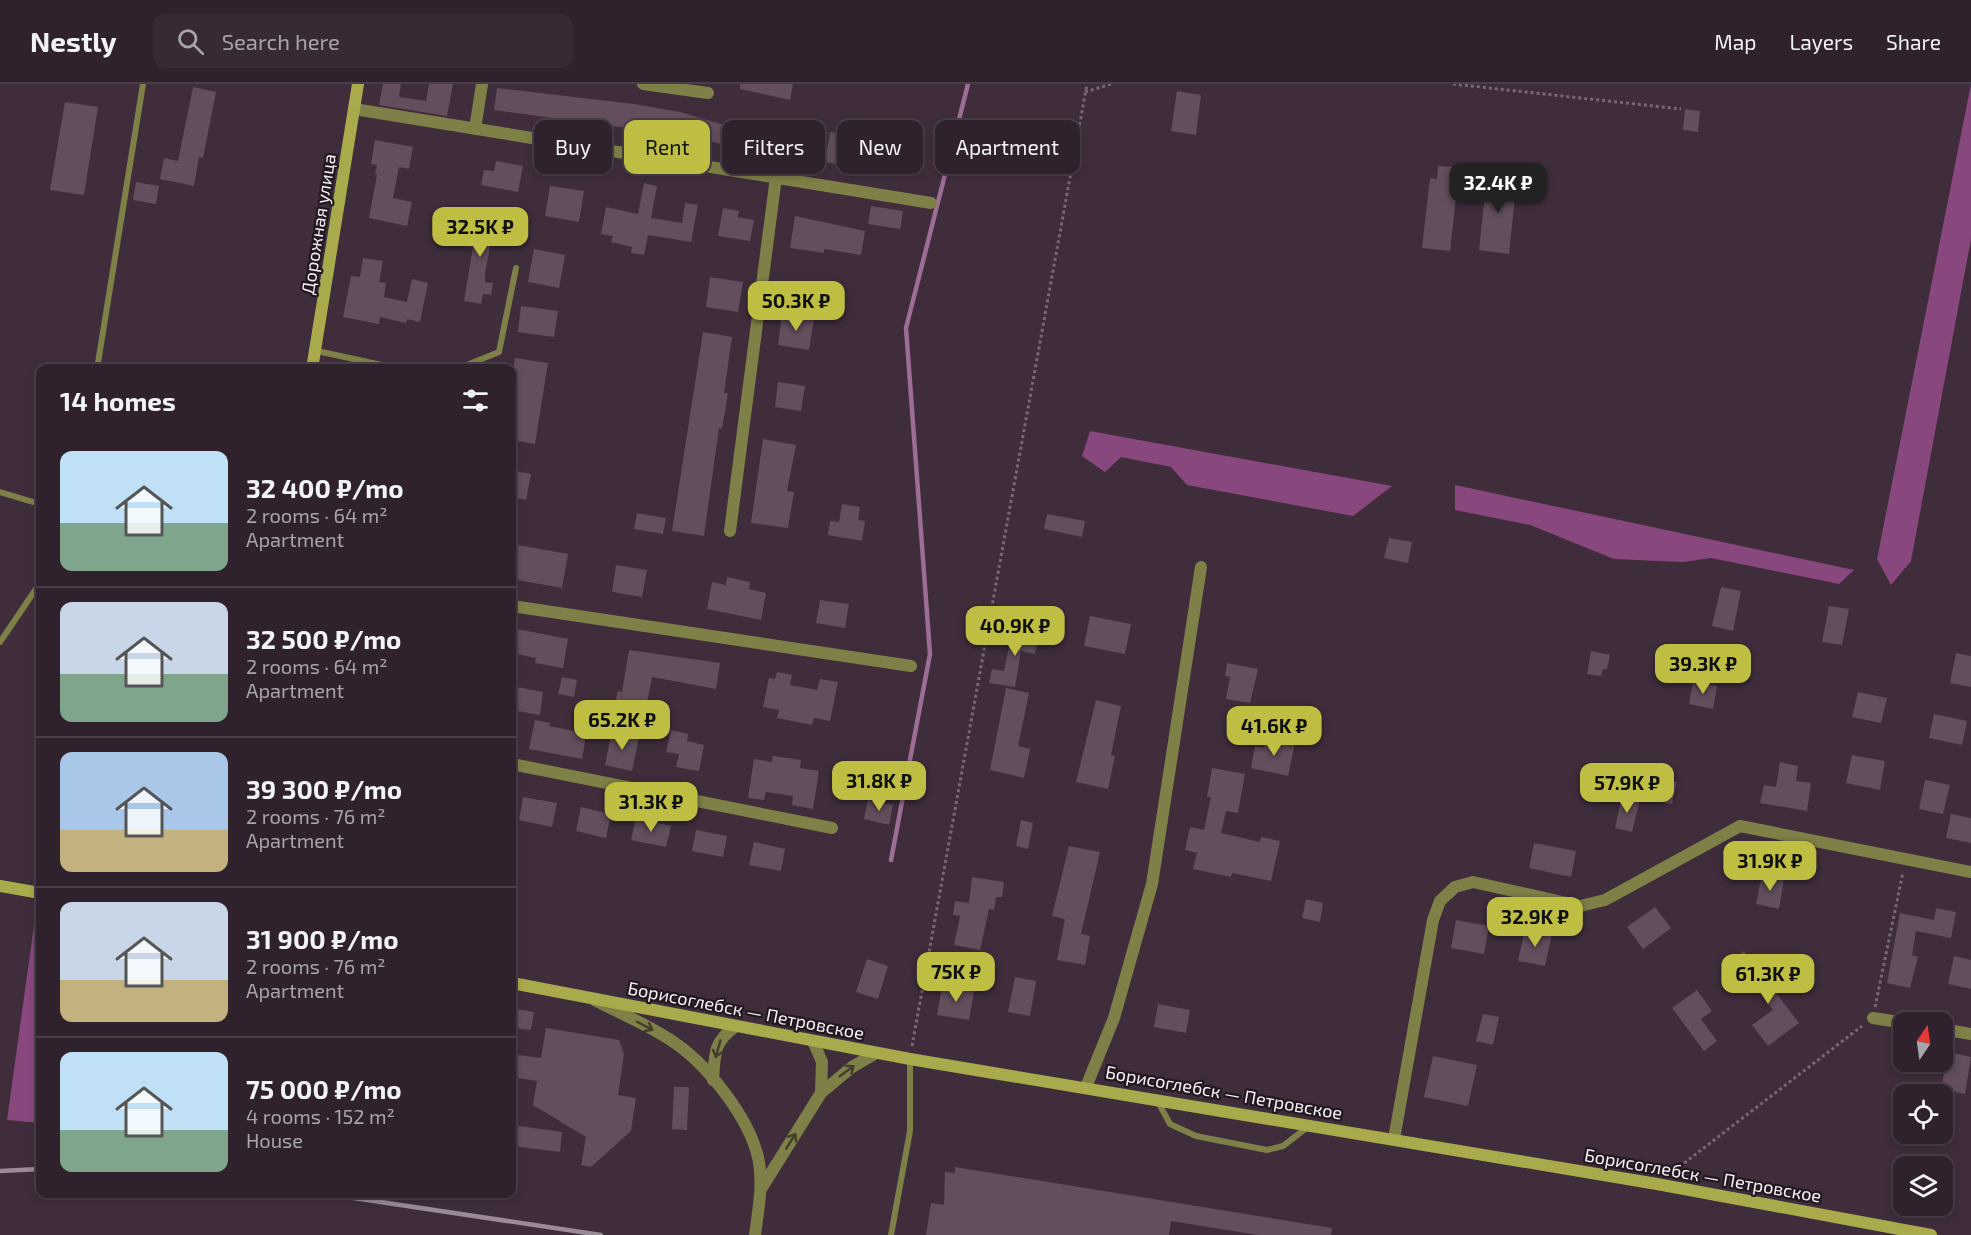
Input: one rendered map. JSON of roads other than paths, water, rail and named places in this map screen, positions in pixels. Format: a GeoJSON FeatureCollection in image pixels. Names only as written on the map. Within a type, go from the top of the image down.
{"type":"FeatureCollection","features":[{"type":"Feature","properties":{"kind":"street","name":"Дорожная улица"},"geometry":{"type":"LineString","coordinates":[[313,364],[358,84]]}},
{"type":"Feature","properties":{"kind":"street"},"geometry":{"type":"LineString","coordinates":[[475,129],[482,84]]}},
{"type":"Feature","properties":{"kind":"street"},"geometry":{"type":"LineString","coordinates":[[643,84],[708,93]]}},
{"type":"Feature","properties":{"kind":"street"},"geometry":{"type":"LineString","coordinates":[[354,109],[931,203]]}},
{"type":"Feature","properties":{"kind":"street"},"geometry":{"type":"LineString","coordinates":[[730,531],[776,177]]}},
{"type":"Feature","properties":{"kind":"street"},"geometry":{"type":"LineString","coordinates":[[1086,1087],[1114,1018],[1152,884],[1201,567]]}},
{"type":"Feature","properties":{"kind":"street"},"geometry":{"type":"LineString","coordinates":[[516,607],[911,666]]}},
{"type":"Feature","properties":{"kind":"street"},"geometry":{"type":"LineString","coordinates":[[516,765],[832,828]]}},
{"type":"Feature","properties":{"kind":"street"},"geometry":{"type":"LineString","coordinates":[[1394,1139],[1433,920],[1440,901],[1455,887],[1473,882],[1580,906],[1605,900],[1740,826],[1971,872]]}},
{"type":"Feature","properties":{"kind":"street"},"geometry":{"type":"LineString","coordinates":[[0,886],[36,891]]}},
{"type":"Feature","properties":{"kind":"street","name":"Борисоглебск — Петровское"},"geometry":{"type":"LineString","coordinates":[[516,984],[876,1053],[1157,1098],[1657,1184],[1931,1235]]}},
{"type":"Feature","properties":{"kind":"street"},"geometry":{"type":"LineString","coordinates":[[593,999],[670,1040],[713,1080],[733,1106],[752,1142],[759,1162],[761,1189],[755,1235]]}},
{"type":"Feature","properties":{"kind":"street"},"geometry":{"type":"LineString","coordinates":[[1873,1018],[1893,1021]]}},
{"type":"Feature","properties":{"kind":"street"},"geometry":{"type":"LineString","coordinates":[[713,1080],[718,1043],[736,1026]]}},
{"type":"Feature","properties":{"kind":"street"},"geometry":{"type":"LineString","coordinates":[[1953,1031],[1971,1034]]}},
{"type":"Feature","properties":{"kind":"street"},"geometry":{"type":"LineString","coordinates":[[813,1041],[822,1062],[821,1093]]}},
{"type":"Feature","properties":{"kind":"street"},"geometry":{"type":"LineString","coordinates":[[761,1189],[821,1093],[852,1067],[876,1053]]}},
{"type":"Feature","properties":{"kind":"lane"},"geometry":{"type":"LineString","coordinates":[[98,364],[143,84]]}},
{"type":"Feature","properties":{"kind":"lane"},"geometry":{"type":"LineString","coordinates":[[469,364],[499,352],[516,268]]}},
{"type":"Feature","properties":{"kind":"lane"},"geometry":{"type":"LineString","coordinates":[[317,351],[377,364]]}},
{"type":"Feature","properties":{"kind":"lane"},"geometry":{"type":"LineString","coordinates":[[0,492],[36,503]]}},
{"type":"Feature","properties":{"kind":"lane"},"geometry":{"type":"LineString","coordinates":[[0,642],[36,589]]}},
{"type":"Feature","properties":{"kind":"lane"},"geometry":{"type":"LineString","coordinates":[[891,1235],[910,1131],[910,1059]]}},
{"type":"Feature","properties":{"kind":"lane"},"geometry":{"type":"LineString","coordinates":[[1157,1098],[1170,1124],[1196,1136],[1267,1150],[1283,1146],[1310,1125]]}},
{"type":"Feature","properties":{"kind":"waterway"},"geometry":{"type":"LineString","coordinates":[[891,860],[930,654],[906,328],[968,84]]}},
{"type":"Feature","properties":{"kind":"railway"},"geometry":{"type":"LineString","coordinates":[[0,1171],[36,1169]]}},
{"type":"Feature","properties":{"kind":"railway"},"geometry":{"type":"LineString","coordinates":[[354,1198],[601,1235]]}}]}
